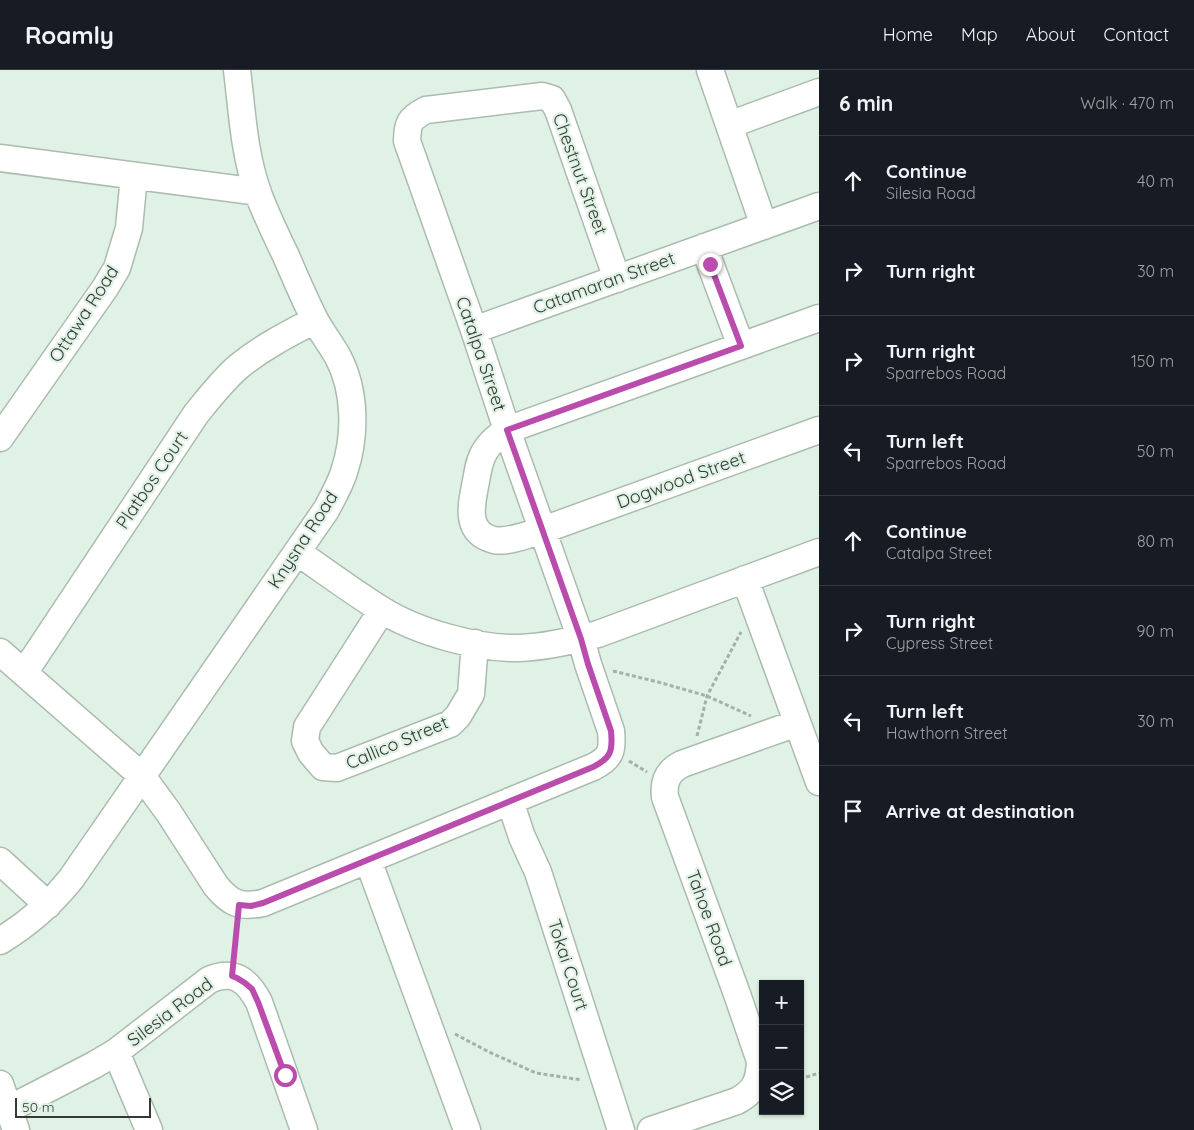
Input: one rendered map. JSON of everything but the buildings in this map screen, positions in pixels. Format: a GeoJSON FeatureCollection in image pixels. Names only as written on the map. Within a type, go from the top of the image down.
{"type":"FeatureCollection","features":[{"type":"Feature","properties":{"kind":"street","name":"Knysna Road"},"geometry":{"type":"LineString","coordinates":[[0,941],[17,931],[48,905],[71,879],[326,510],[344,472],[352,432],[351,403],[345,375],[338,358],[315,320],[258,192],[246,150],[237,70]]}},
{"type":"Feature","properties":{"kind":"street"},"geometry":{"type":"LineString","coordinates":[[710,70],[764,226]]}},
{"type":"Feature","properties":{"kind":"street"},"geometry":{"type":"LineString","coordinates":[[729,125],[819,92]]}},
{"type":"Feature","properties":{"kind":"street","name":"Chestnut Street"},"geometry":{"type":"LineString","coordinates":[[408,124],[416,115],[426,110],[542,96],[552,99],[558,110],[617,279]]}},
{"type":"Feature","properties":{"kind":"street","name":"Catalpa Street"},"geometry":{"type":"LineString","coordinates":[[408,124],[408,141],[581,639],[611,731],[611,751]]}},
{"type":"Feature","properties":{"kind":"street"},"geometry":{"type":"LineString","coordinates":[[0,158],[258,192]]}},
{"type":"Feature","properties":{"kind":"street","name":"Ottawa Road"},"geometry":{"type":"LineString","coordinates":[[0,438],[117,268],[129,228],[134,176]]}},
{"type":"Feature","properties":{"kind":"street","name":"Catamaran Street"},"geometry":{"type":"LineString","coordinates":[[474,330],[819,206]]}},
{"type":"Feature","properties":{"kind":"street"},"geometry":{"type":"LineString","coordinates":[[704,247],[741,346]]}},
{"type":"Feature","properties":{"kind":"street"},"geometry":{"type":"LineString","coordinates":[[507,430],[819,318]]}},
{"type":"Feature","properties":{"kind":"street","name":"Platbos Court"},"geometry":{"type":"LineString","coordinates":[[24,672],[196,414],[217,388],[237,368],[254,356],[287,334],[315,320]]}},
{"type":"Feature","properties":{"kind":"street","name":"Dogwood Street"},"geometry":{"type":"LineString","coordinates":[[507,430],[491,442],[481,457],[472,503],[474,525],[485,536],[499,541],[543,530],[819,430]]}},
{"type":"Feature","properties":{"kind":"street"},"geometry":{"type":"LineString","coordinates":[[297,552],[382,610],[414,626],[474,643],[505,648],[554,644],[598,634],[819,552]]}},
{"type":"Feature","properties":{"kind":"street"},"geometry":{"type":"LineString","coordinates":[[745,579],[819,782]]}},
{"type":"Feature","properties":{"kind":"street","name":"Callico Street"},"geometry":{"type":"LineString","coordinates":[[382,610],[307,727],[306,741],[311,753],[323,767],[337,768],[450,724],[458,716],[471,694],[474,643]]}},
{"type":"Feature","properties":{"kind":"street"},"geometry":{"type":"LineString","coordinates":[[0,652],[142,776],[169,813],[216,886],[223,895],[239,905],[251,906],[263,903],[593,767],[603,762],[611,751]]}},
{"type":"Feature","properties":{"kind":"street"},"geometry":{"type":"LineString","coordinates":[[665,782],[671,771],[687,762],[797,723]]}},
{"type":"Feature","properties":{"kind":"street","name":"Tahoe Road"},"geometry":{"type":"LineString","coordinates":[[651,1130],[745,1097],[757,1080],[760,1062],[665,797],[665,782]]}},
{"type":"Feature","properties":{"kind":"street","name":"Tokai Court"},"geometry":{"type":"LineString","coordinates":[[510,801],[522,837],[538,872],[622,1130]]}},
{"type":"Feature","properties":{"kind":"street"},"geometry":{"type":"LineString","coordinates":[[368,860],[466,1130]]}},
{"type":"Feature","properties":{"kind":"street"},"geometry":{"type":"LineString","coordinates":[[0,861],[48,905]]}},
{"type":"Feature","properties":{"kind":"street","name":"Silesia Road"},"geometry":{"type":"LineString","coordinates":[[0,1084],[12,1119],[116,1052],[208,980],[217,976],[227,975],[237,978],[252,989],[304,1130]]}},
{"type":"Feature","properties":{"kind":"street"},"geometry":{"type":"LineString","coordinates":[[116,1052],[149,1130]]}},
{"type":"Feature","properties":{"kind":"path"},"geometry":{"type":"LineString","coordinates":[[687,762],[696,738],[707,696],[750,618],[757,612]]}},
{"type":"Feature","properties":{"kind":"path"},"geometry":{"type":"LineString","coordinates":[[588,664],[707,696],[766,723],[767,734]]}},
{"type":"Feature","properties":{"kind":"path"},"geometry":{"type":"LineString","coordinates":[[611,751],[665,782]]}},
{"type":"Feature","properties":{"kind":"path"},"geometry":{"type":"LineString","coordinates":[[232,976],[239,905]]}},
{"type":"Feature","properties":{"kind":"path"},"geometry":{"type":"LineString","coordinates":[[426,1019],[489,1052],[536,1073],[582,1080],[605,1078]]}},
{"type":"Feature","properties":{"kind":"path"},"geometry":{"type":"LineString","coordinates":[[804,1078],[819,1073]]}},
{"type":"Feature","properties":{"kind":"route"},"geometry":{"type":"LineString","coordinates":[[285,1075],[252,989],[232,976],[239,905],[251,906],[263,903],[593,767],[608,757],[611,751],[611,731],[581,639],[507,430],[741,346],[710,264]]}}]}
